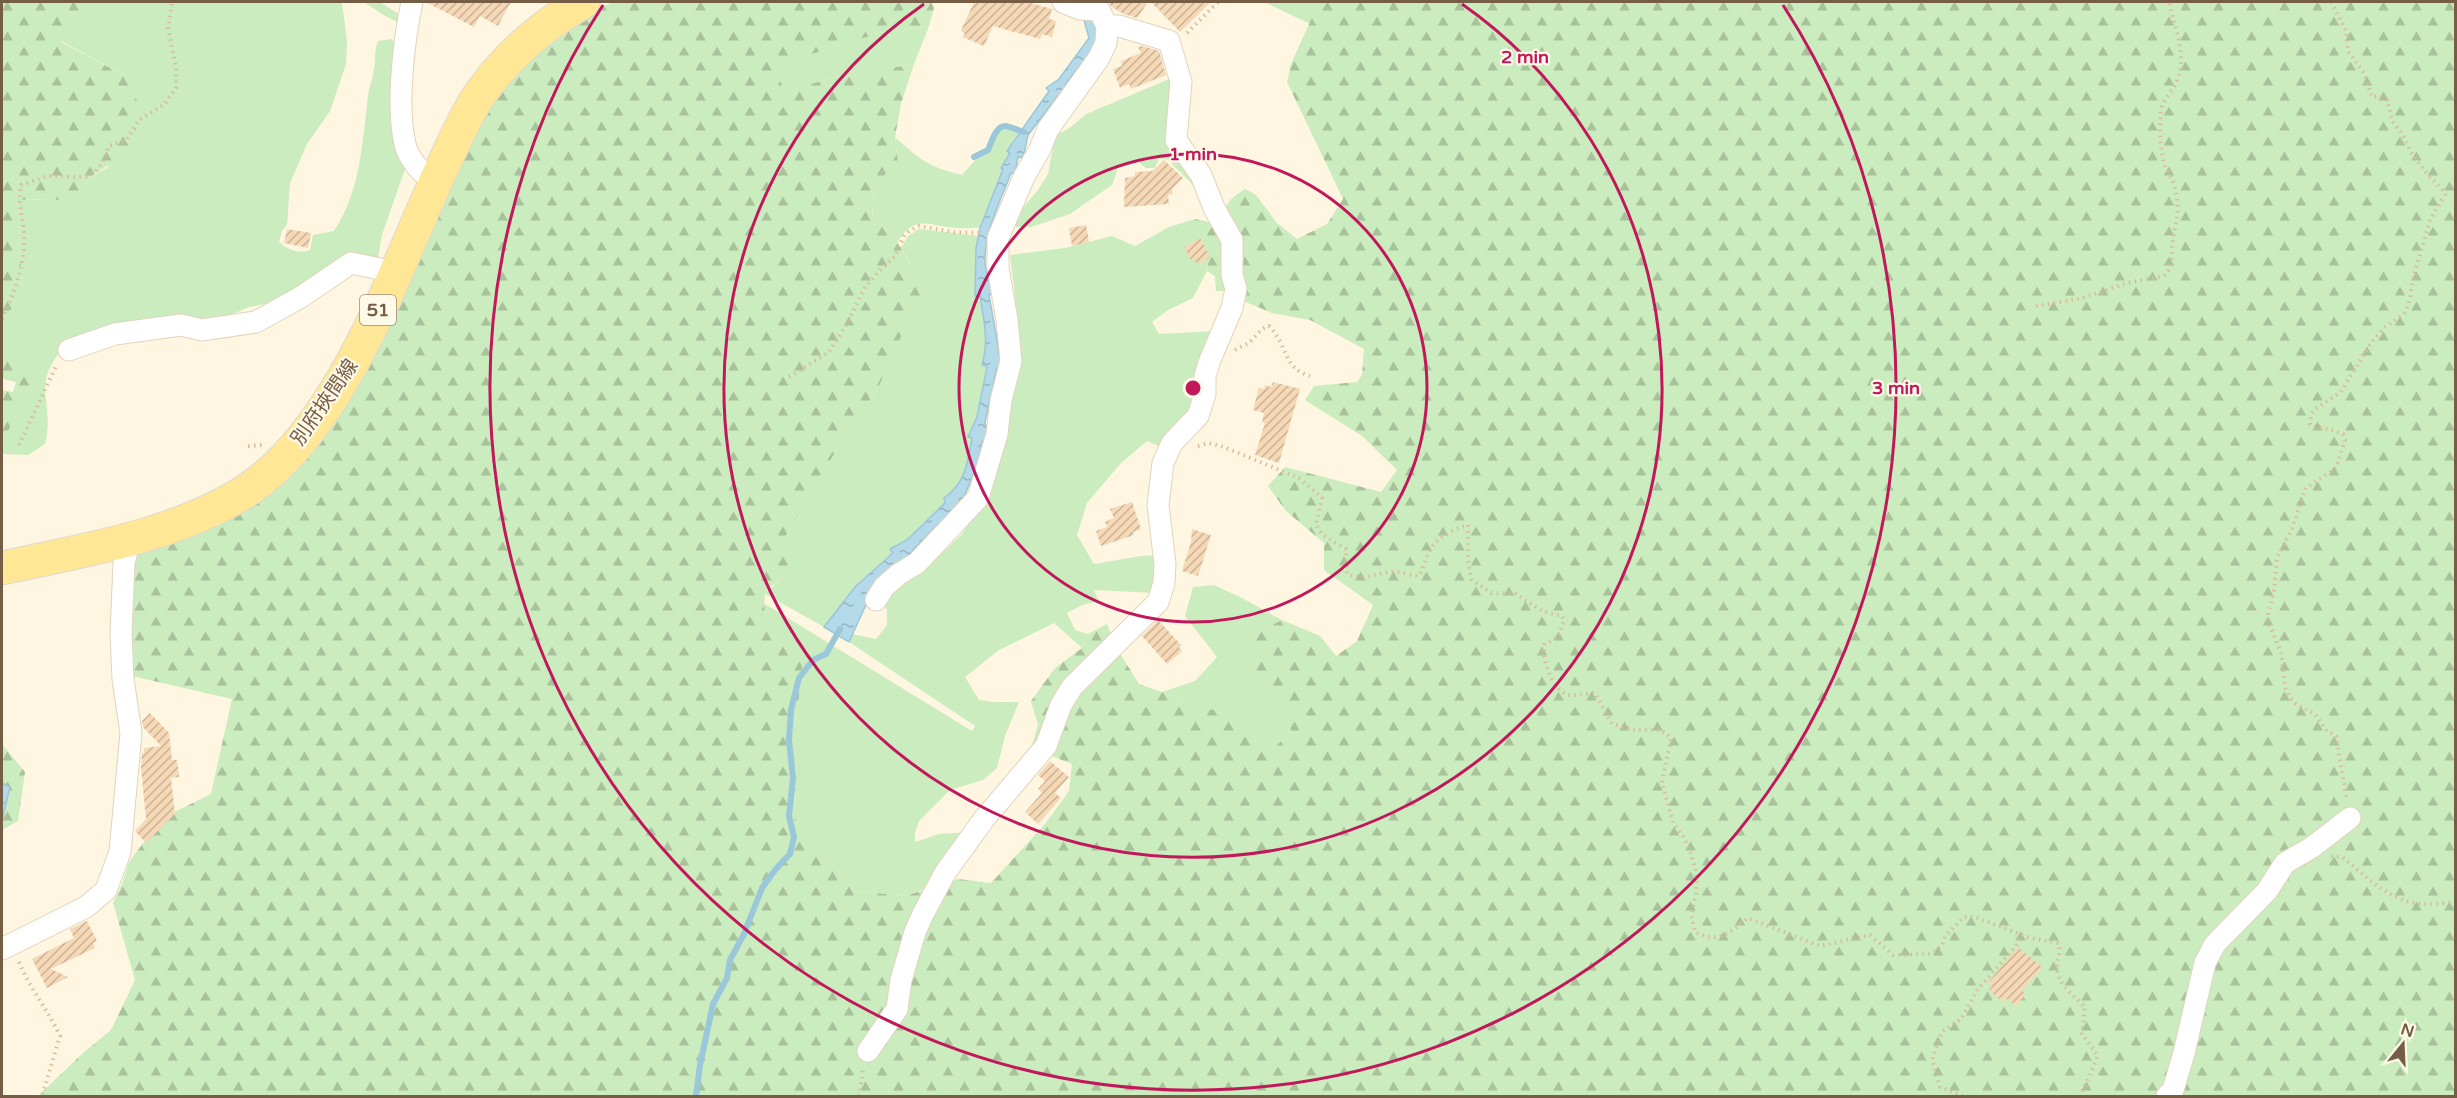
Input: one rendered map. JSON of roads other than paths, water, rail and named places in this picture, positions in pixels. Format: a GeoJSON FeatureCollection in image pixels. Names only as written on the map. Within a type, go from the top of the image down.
{"type":"FeatureCollection","features":[{"type":"Feature","properties":{"kind":"main road","name":"別府挾間線"},"geometry":{"type":"LineString","coordinates":[[2,568],[117,542],[204,514],[245,492],[277,466],[315,421],[340,386],[360,349],[435,183],[481,93],[504,63],[530,37],[584,2]]}},
{"type":"Feature","properties":{"kind":"street"},"geometry":{"type":"LineString","coordinates":[[412,2],[405,34],[403,70],[405,144],[421,172],[435,183]]}},
{"type":"Feature","properties":{"kind":"street"},"geometry":{"type":"LineString","coordinates":[[868,1052],[897,1009],[901,980],[912,942],[922,914],[945,873],[984,819],[1046,746],[1061,705],[1072,687],[1158,602],[1162,594],[1166,564],[1158,505],[1163,463],[1172,443],[1198,416],[1205,394],[1205,376],[1232,308],[1236,289],[1232,275],[1232,240],[1214,208],[1207,184],[1176,140],[1181,82],[1168,40],[1119,26],[1086,12]]}},
{"type":"Feature","properties":{"kind":"street"},"geometry":{"type":"LineString","coordinates":[[876,600],[884,587],[917,563],[978,498],[997,434],[1001,400],[1011,361],[999,268],[998,238],[1024,177],[1048,129],[1099,58],[1106,43],[1086,12]]}},
{"type":"Feature","properties":{"kind":"street"},"geometry":{"type":"LineString","coordinates":[[69,350],[126,333],[181,325],[202,330],[256,322],[301,297],[351,263],[395,272]]}},
{"type":"Feature","properties":{"kind":"street"},"geometry":{"type":"LineString","coordinates":[[7,947],[86,907],[106,890],[120,852],[131,733],[123,679],[121,634],[124,563],[117,542]]}},
{"type":"Feature","properties":{"kind":"street"},"geometry":{"type":"LineString","coordinates":[[2167,1096],[2173,1090],[2205,963],[2215,944],[2267,891],[2285,863],[2350,818]]}},
{"type":"Feature","properties":{"kind":"water"},"geometry":{"type":"Polygon","coordinates":[[[1079,2],[1091,2],[1100,36],[1097,45],[1066,83],[1061,99],[1057,97],[1028,135],[1023,158],[1018,157],[1015,174],[1011,173],[996,210],[985,249],[988,277],[994,292],[989,295],[1002,368],[997,368],[985,422],[989,440],[983,440],[975,470],[958,512],[953,510],[913,550],[906,564],[901,560],[870,596],[849,642],[824,627],[855,587],[893,553],[890,549],[907,540],[945,503],[944,498],[957,486],[964,472],[972,438],[968,437],[977,417],[987,367],[982,365],[985,339],[982,305],[980,296],[975,296],[976,248],[980,228],[1003,169],[1001,168],[1010,153],[1007,151],[1049,91],[1046,88],[1059,79],[1089,38],[1079,2]]]}},
{"type":"Feature","properties":{"kind":"water"},"geometry":{"type":"Polygon","coordinates":[[[2,783],[10,787],[2,821],[2,783]]]}},
{"type":"Feature","properties":{"kind":"waterway"},"geometry":{"type":"LineString","coordinates":[[974,157],[988,150],[996,132],[1002,127],[1007,126],[1024,132]]}},
{"type":"Feature","properties":{"kind":"waterway"},"geometry":{"type":"LineString","coordinates":[[696,1096],[713,1004],[727,978],[730,960],[744,934],[762,888],[790,854],[794,837],[789,816],[793,778],[789,740],[791,710],[799,678],[813,660],[826,654],[840,629]]}}]}
